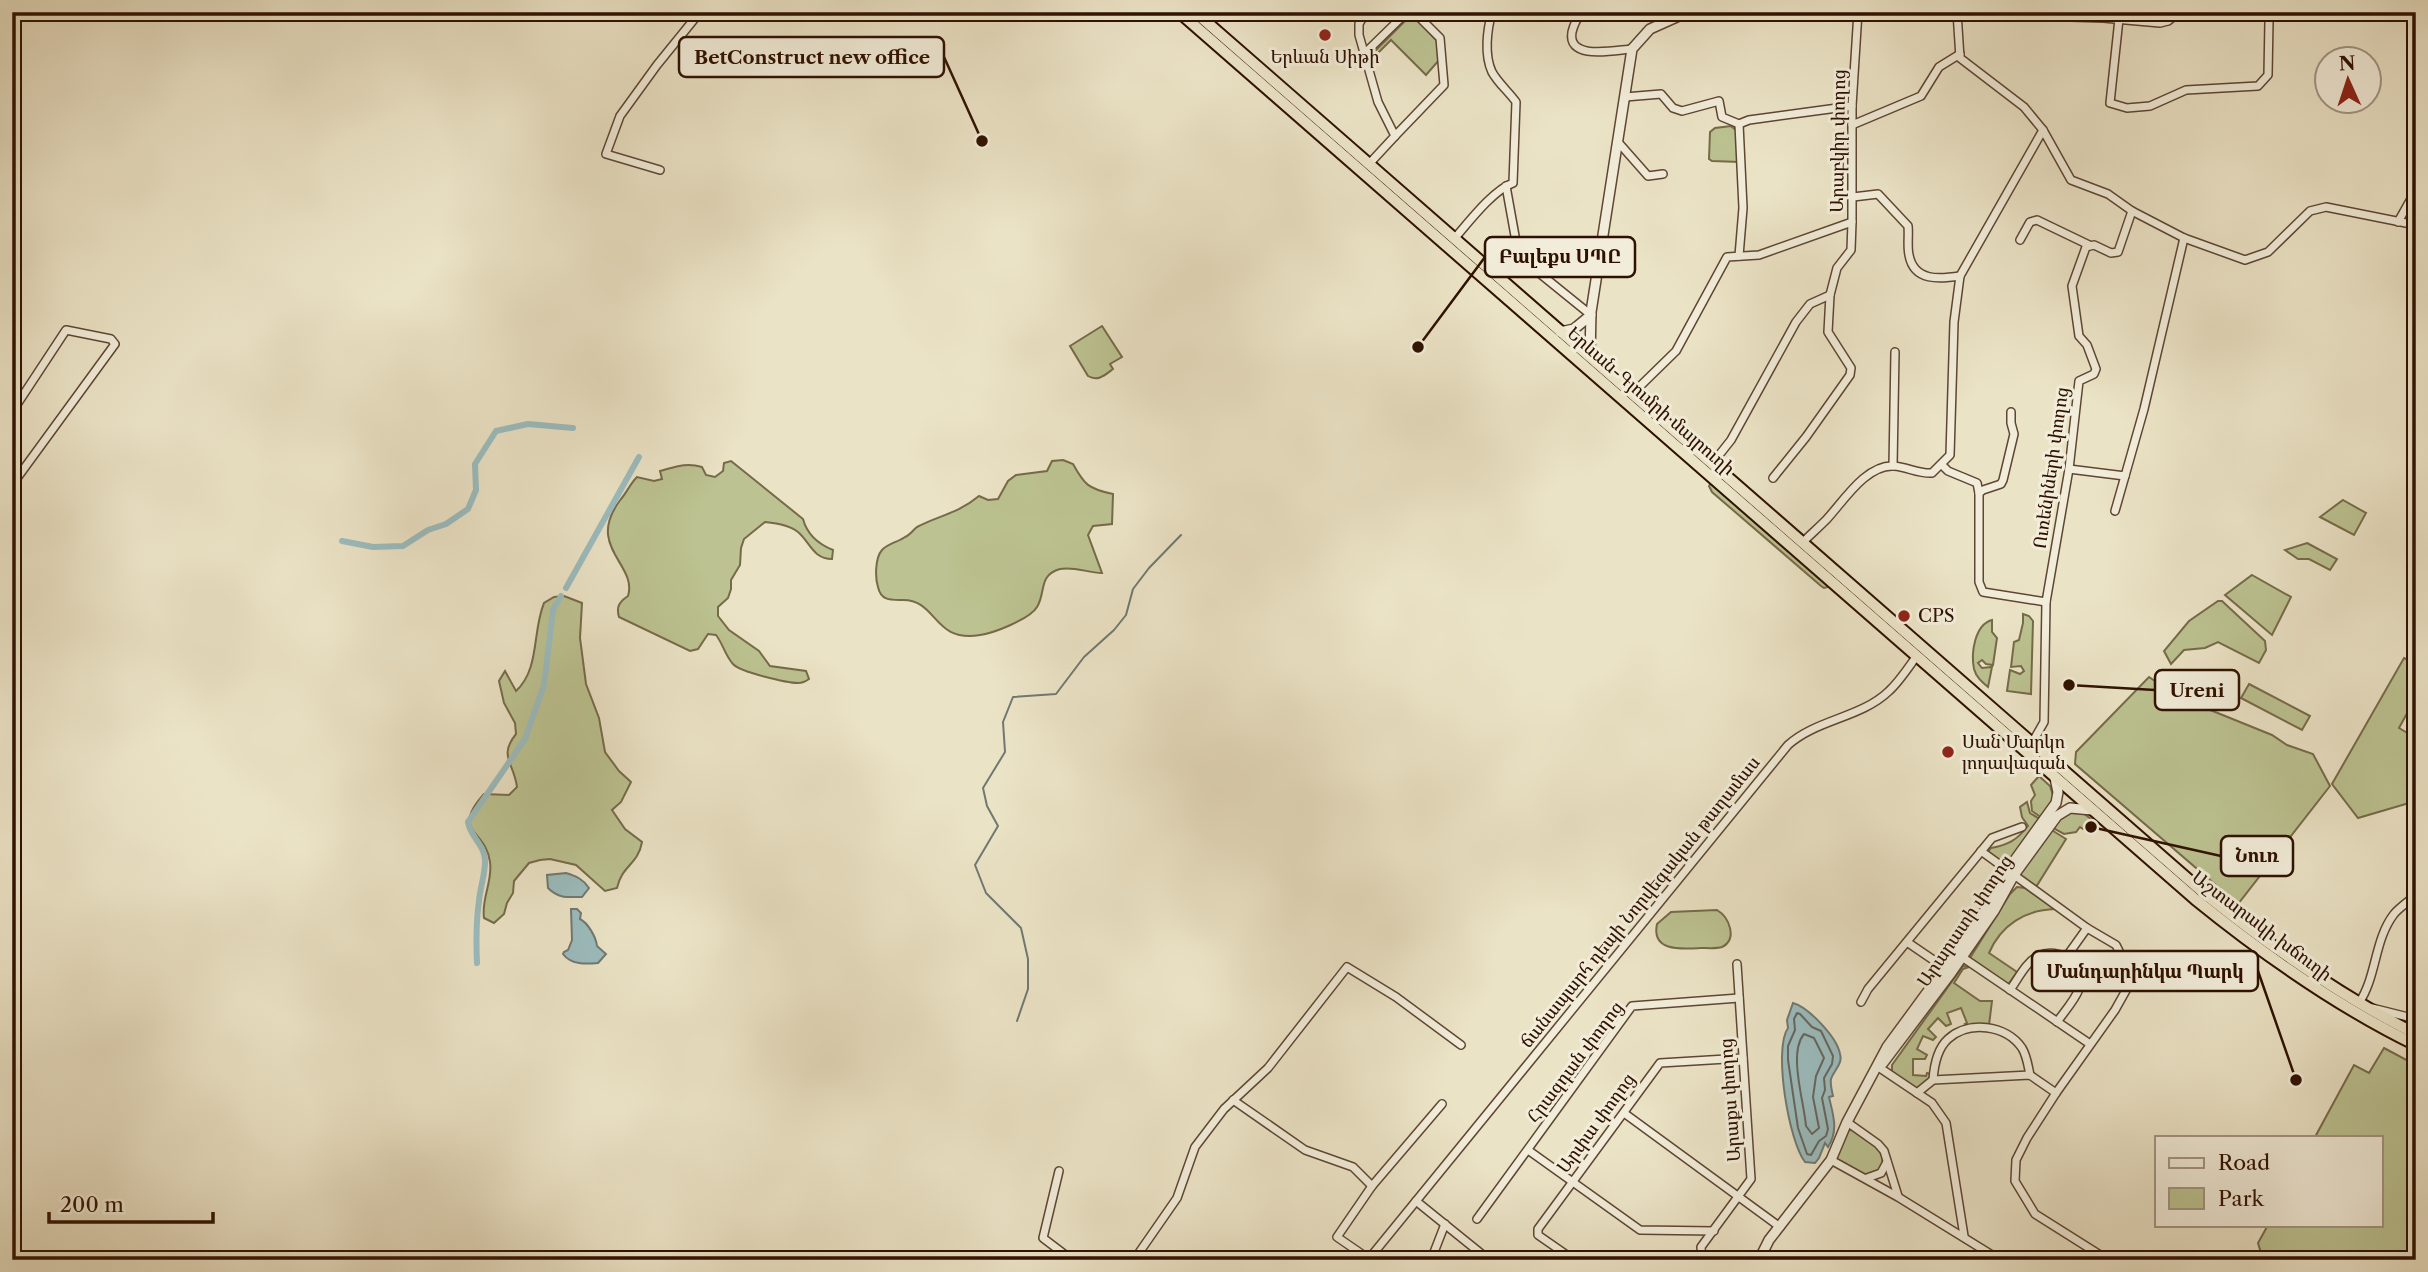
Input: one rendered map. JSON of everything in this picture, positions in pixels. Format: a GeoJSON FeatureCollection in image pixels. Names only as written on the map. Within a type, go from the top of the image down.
{"type":"FeatureCollection","features":[{"type":"Feature","properties":{"kind":"highway","name":"Երևան-Գյումրի մայրուղի"},"geometry":{"type":"LineString","coordinates":[[1179,12],[1454,239],[1590,357],[1802,543],[1916,657],[2014,734],[2032,743],[2096,809]]}},
{"type":"Feature","properties":{"kind":"highway","name":"Երևան-Գյումրի մայրուղի"},"geometry":{"type":"LineString","coordinates":[[1195,12],[1365,165],[2014,734],[2055,778],[2096,809]]}},
{"type":"Feature","properties":{"kind":"highway","name":"Աշտարակի խճուղի"},"geometry":{"type":"LineString","coordinates":[[2096,809],[2241,936],[2284,968],[2355,1013],[2416,1045]]}},
{"type":"Feature","properties":{"kind":"highway","name":"Աշտարակի խճուղի"},"geometry":{"type":"LineString","coordinates":[[2171,872],[2295,963],[2364,1006],[2416,1034]]}},
{"type":"Feature","properties":{"kind":"street"},"geometry":{"type":"LineString","coordinates":[[660,170],[606,154],[620,116],[700,12]]}},
{"type":"Feature","properties":{"kind":"street"},"geometry":{"type":"LineString","coordinates":[[1366,12],[1359,24],[1359,36],[1378,102],[1395,136]]}},
{"type":"Feature","properties":{"kind":"street"},"geometry":{"type":"LineString","coordinates":[[1365,52],[1407,12]]}},
{"type":"Feature","properties":{"kind":"street"},"geometry":{"type":"LineString","coordinates":[[1365,165],[1444,85],[1440,38],[1414,12]]}},
{"type":"Feature","properties":{"kind":"street"},"geometry":{"type":"LineString","coordinates":[[1454,239],[1506,186],[1513,183],[1517,102],[1493,74],[1489,63],[1488,29],[1492,12]]}},
{"type":"Feature","properties":{"kind":"street"},"geometry":{"type":"LineString","coordinates":[[1582,12],[1572,34],[1576,47],[1583,51],[1632,49]]}},
{"type":"Feature","properties":{"kind":"street"},"geometry":{"type":"LineString","coordinates":[[1590,357],[1591,315],[1632,49],[1650,29],[1688,12]]}},
{"type":"Feature","properties":{"kind":"street","name":"Արաբկիր փողոց"},"geometry":{"type":"LineString","coordinates":[[1739,256],[1759,255],[1852,222],[1852,106],[1858,12]]}},
{"type":"Feature","properties":{"kind":"street"},"geometry":{"type":"LineString","coordinates":[[1914,12],[2103,15],[2160,23],[2173,17],[2172,12]]}},
{"type":"Feature","properties":{"kind":"street"},"geometry":{"type":"LineString","coordinates":[[2119,19],[2110,103],[2127,108],[2150,106],[2186,90],[2258,86],[2268,75],[2267,12]]}},
{"type":"Feature","properties":{"kind":"street"},"geometry":{"type":"LineString","coordinates":[[1957,13],[1960,58],[2024,107],[2043,130],[2071,180],[2108,194],[2132,211],[2184,238],[2245,260],[2268,253],[2310,211],[2326,207],[2411,224],[2416,228]]}},
{"type":"Feature","properties":{"kind":"street"},"geometry":{"type":"LineString","coordinates":[[1852,125],[1921,96],[1939,67],[1959,54]]}},
{"type":"Feature","properties":{"kind":"street"},"geometry":{"type":"LineString","coordinates":[[1625,97],[1661,94],[1673,108],[1682,111],[1719,101],[1722,117],[1739,124],[1749,120],[1852,106]]}},
{"type":"Feature","properties":{"kind":"street"},"geometry":{"type":"LineString","coordinates":[[1632,394],[1676,351],[1727,257],[1739,256],[1743,208],[1739,124]]}},
{"type":"Feature","properties":{"kind":"street"},"geometry":{"type":"LineString","coordinates":[[1802,543],[1827,519],[1849,491],[1877,469],[1893,466],[1932,473],[1950,455],[1954,322],[1960,276],[2043,130]]}},
{"type":"Feature","properties":{"kind":"street"},"geometry":{"type":"LineString","coordinates":[[1618,142],[1648,176],[1663,174]]}},
{"type":"Feature","properties":{"kind":"street"},"geometry":{"type":"LineString","coordinates":[[1506,186],[1517,247],[1523,260],[1591,315]]}},
{"type":"Feature","properties":{"kind":"street"},"geometry":{"type":"LineString","coordinates":[[2398,222],[2416,190]]}},
{"type":"Feature","properties":{"kind":"street"},"geometry":{"type":"LineString","coordinates":[[1853,197],[1878,194],[1908,226],[1909,256],[1915,269],[1936,280],[1960,276]]}},
{"type":"Feature","properties":{"kind":"street"},"geometry":{"type":"LineString","coordinates":[[2020,240],[2030,222],[2037,220],[2089,245],[2115,254],[2132,211]]}},
{"type":"Feature","properties":{"kind":"street"},"geometry":{"type":"LineString","coordinates":[[1773,478],[1850,375],[1851,368],[1828,332],[1830,295],[1837,268],[1852,250],[1852,222]]}},
{"type":"Feature","properties":{"kind":"street"},"geometry":{"type":"LineString","coordinates":[[2115,511],[2144,409],[2184,238]]}},
{"type":"Feature","properties":{"kind":"street","name":"Ուռենիների փողոց"},"geometry":{"type":"LineString","coordinates":[[2032,743],[2044,722],[2046,602],[2069,469],[2079,381],[2094,374],[2096,369],[2087,345],[2079,336],[2072,286],[2089,245]]}},
{"type":"Feature","properties":{"kind":"street"},"geometry":{"type":"LineString","coordinates":[[1712,464],[1731,440],[1796,322],[1810,304],[1830,295]]}},
{"type":"Feature","properties":{"kind":"street"},"geometry":{"type":"LineString","coordinates":[[1560,332],[1574,329],[1591,315]]}},
{"type":"Feature","properties":{"kind":"street"},"geometry":{"type":"LineString","coordinates":[[12,412],[66,330],[111,339],[115,344],[12,485]]}},
{"type":"Feature","properties":{"kind":"street"},"geometry":{"type":"LineString","coordinates":[[1893,466],[1895,352]]}},
{"type":"Feature","properties":{"kind":"street"},"geometry":{"type":"LineString","coordinates":[[1979,494],[2001,484],[2003,480],[2014,434],[2011,412]]}},
{"type":"Feature","properties":{"kind":"street"},"geometry":{"type":"LineString","coordinates":[[1942,465],[1948,471],[1974,481],[1979,494],[1978,572],[1983,592],[2046,602]]}},
{"type":"Feature","properties":{"kind":"street"},"geometry":{"type":"LineString","coordinates":[[2069,469],[2125,476]]}},
{"type":"Feature","properties":{"kind":"street","name":"ճանապարհ դեպի Նորվեգական թաղամաս"},"geometry":{"type":"LineString","coordinates":[[1368,1259],[1788,745],[1804,733],[1877,700],[1889,691],[1916,657]]}},
{"type":"Feature","properties":{"kind":"street","name":"Արարատի փողոց"},"geometry":{"type":"LineString","coordinates":[[1759,1260],[1769,1240],[1831,1160],[1847,1122],[1877,1068],[1948,971],[2056,803],[2058,795],[2055,778]]}},
{"type":"Feature","properties":{"kind":"street","name":"Արարատի փողոց"},"geometry":{"type":"LineString","coordinates":[[1948,971],[1962,957],[1994,911],[2011,873],[2061,812],[2070,808],[2096,809]]}},
{"type":"Feature","properties":{"kind":"street"},"geometry":{"type":"LineString","coordinates":[[1861,1002],[1868,989],[1992,838],[2022,827]]}},
{"type":"Feature","properties":{"kind":"street"},"geometry":{"type":"LineString","coordinates":[[1981,851],[2087,928],[2116,944],[2129,971],[2129,985],[2115,1010],[2056,1093],[2016,1160],[2015,1181],[2035,1214],[2108,1260]]}},
{"type":"Feature","properties":{"kind":"street"},"geometry":{"type":"LineString","coordinates":[[2416,895],[2395,914],[2381,940],[2364,1006],[2416,1019]]}},
{"type":"Feature","properties":{"kind":"street"},"geometry":{"type":"LineString","coordinates":[[2067,957],[2087,928]]}},
{"type":"Feature","properties":{"kind":"street"},"geometry":{"type":"LineString","coordinates":[[1907,942],[1948,971]]}},
{"type":"Feature","properties":{"kind":"street"},"geometry":{"type":"LineString","coordinates":[[2010,990],[2031,960],[2039,955],[2049,952],[2067,957],[2078,971],[2078,990],[2057,1022]]}},
{"type":"Feature","properties":{"kind":"street"},"geometry":{"type":"LineString","coordinates":[[1962,957],[2090,1044]]}},
{"type":"Feature","properties":{"kind":"street","name":"Արաքս փողոց"},"geometry":{"type":"LineString","coordinates":[[1702,1260],[1701,1247],[1751,1179],[1737,964]]}},
{"type":"Feature","properties":{"kind":"street"},"geometry":{"type":"LineString","coordinates":[[1134,1260],[1177,1198],[1195,1147],[1224,1109],[1268,1068],[1347,967],[1461,1045]]}},
{"type":"Feature","properties":{"kind":"street","name":"Հրազդան փողոց"},"geometry":{"type":"LineString","coordinates":[[1477,1219],[1632,1006],[1739,998]]}},
{"type":"Feature","properties":{"kind":"street"},"geometry":{"type":"LineString","coordinates":[[1933,1080],[1939,1052],[1948,1040],[1962,1031],[1976,1027],[1994,1028],[2008,1035],[2021,1047],[2028,1061],[2030,1075]]}},
{"type":"Feature","properties":{"kind":"street","name":"Արփա փողոց"},"geometry":{"type":"LineString","coordinates":[[1574,1260],[1538,1235],[1538,1229],[1660,1063],[1743,1058]]}},
{"type":"Feature","properties":{"kind":"street"},"geometry":{"type":"LineString","coordinates":[[1877,1068],[1932,1102],[1946,1124],[1964,1236]]}},
{"type":"Feature","properties":{"kind":"street"},"geometry":{"type":"LineString","coordinates":[[1917,1093],[1933,1080],[2030,1075],[2056,1093]]}},
{"type":"Feature","properties":{"kind":"street"},"geometry":{"type":"LineString","coordinates":[[1233,1100],[1305,1150],[1353,1167],[1372,1186]]}},
{"type":"Feature","properties":{"kind":"street"},"geometry":{"type":"LineString","coordinates":[[1368,1259],[1337,1237],[1372,1186],[1441,1104]]}},
{"type":"Feature","properties":{"kind":"street"},"geometry":{"type":"LineString","coordinates":[[1624,1113],[1780,1227]]}},
{"type":"Feature","properties":{"kind":"street"},"geometry":{"type":"LineString","coordinates":[[1847,1122],[1878,1144],[1887,1156],[1899,1197]]}},
{"type":"Feature","properties":{"kind":"street"},"geometry":{"type":"LineString","coordinates":[[1528,1150],[1640,1230],[1714,1231]]}},
{"type":"Feature","properties":{"kind":"street"},"geometry":{"type":"LineString","coordinates":[[1831,1160],[1899,1197],[2000,1260]]}},
{"type":"Feature","properties":{"kind":"street"},"geometry":{"type":"LineString","coordinates":[[1866,1178],[1881,1173],[1887,1161]]}},
{"type":"Feature","properties":{"kind":"street"},"geometry":{"type":"LineString","coordinates":[[1059,1171],[1043,1238],[1072,1260]]}},
{"type":"Feature","properties":{"kind":"street"},"geometry":{"type":"LineString","coordinates":[[1416,1201],[1489,1260]]}},
{"type":"Feature","properties":{"kind":"street"},"geometry":{"type":"LineString","coordinates":[[1431,1260],[1445,1224]]}},
{"type":"Feature","properties":{"kind":"street"},"geometry":{"type":"LineString","coordinates":[[1473,1260],[1477,1250]]}},
{"type":"Feature","properties":{"kind":"green space"},"geometry":{"type":"Polygon","coordinates":[[[1412,14],[1438,42],[1440,59],[1426,75],[1391,40],[1376,55],[1373,53],[1412,14]]]}},
{"type":"Feature","properties":{"kind":"green space"},"geometry":{"type":"Polygon","coordinates":[[[1731,126],[1738,132],[1739,162],[1712,161],[1709,159],[1710,132],[1715,128],[1731,126]]]}},
{"type":"Feature","properties":{"kind":"green space"},"geometry":{"type":"Polygon","coordinates":[[[1102,326],[1122,357],[1110,364],[1113,369],[1095,378],[1088,376],[1070,346],[1102,326]]]}},
{"type":"Feature","properties":{"kind":"green space"},"geometry":{"type":"Polygon","coordinates":[[[1063,460],[1073,464],[1088,485],[1113,494],[1112,524],[1093,526],[1088,535],[1102,573],[1070,568],[1053,572],[1045,580],[1040,602],[1033,612],[1011,625],[980,635],[964,636],[953,633],[923,606],[914,602],[887,599],[881,595],[876,568],[884,548],[907,536],[917,527],[956,511],[979,496],[988,500],[998,499],[1008,481],[1016,475],[1047,471],[1052,461],[1063,460]]]}},
{"type":"Feature","properties":{"kind":"green space"},"geometry":{"type":"Polygon","coordinates":[[[731,461],[803,519],[814,538],[833,550],[832,559],[820,556],[795,530],[765,522],[744,539],[740,565],[731,580],[728,598],[718,607],[718,616],[729,630],[759,651],[770,666],[806,671],[809,679],[804,682],[792,683],[774,679],[737,667],[730,661],[716,635],[708,634],[698,649],[690,651],[619,617],[618,608],[628,596],[629,585],[614,554],[608,530],[611,516],[632,482],[637,477],[654,481],[662,479],[660,471],[686,465],[702,467],[706,475],[715,477],[723,471],[724,463],[731,461]]]}},
{"type":"Feature","properties":{"kind":"green space"},"geometry":{"type":"Polygon","coordinates":[[[1711,483],[1829,584],[1828,587],[1821,586],[1712,492],[1709,486],[1711,483]]]}},
{"type":"Feature","properties":{"kind":"green space"},"geometry":{"type":"Polygon","coordinates":[[[2343,500],[2366,513],[2354,535],[2320,517],[2343,500]]]}},
{"type":"Feature","properties":{"kind":"green space"},"geometry":{"type":"Polygon","coordinates":[[[2307,543],[2337,559],[2330,570],[2309,559],[2298,559],[2285,550],[2307,543]]]}},
{"type":"Feature","properties":{"kind":"green space"},"geometry":{"type":"Polygon","coordinates":[[[2252,575],[2291,597],[2272,635],[2225,595],[2252,575]]]}},
{"type":"Feature","properties":{"kind":"green space"},"geometry":{"type":"Polygon","coordinates":[[[564,596],[582,603],[580,638],[586,684],[599,718],[605,752],[631,782],[621,802],[612,810],[625,829],[642,842],[637,856],[622,874],[617,888],[605,891],[576,865],[550,859],[529,863],[514,881],[513,893],[504,914],[494,923],[484,918],[490,862],[483,843],[470,824],[470,816],[484,794],[509,795],[517,787],[508,754],[508,748],[516,734],[515,723],[504,703],[499,681],[505,671],[516,691],[524,682],[532,661],[544,603],[554,597],[564,596]]]}},
{"type":"Feature","properties":{"kind":"green space"},"geometry":{"type":"Polygon","coordinates":[[[2222,601],[2265,641],[2266,650],[2259,663],[2218,642],[2205,648],[2184,650],[2171,664],[2164,651],[2189,621],[2222,601]]]}},
{"type":"Feature","properties":{"kind":"green space"},"geometry":{"type":"Polygon","coordinates":[[[2023,614],[2033,621],[2031,694],[2007,691],[2010,670],[2020,674],[2024,671],[2021,666],[2011,667],[2014,642],[2019,640],[2023,614]]]}},
{"type":"Feature","properties":{"kind":"green space"},"geometry":{"type":"Polygon","coordinates":[[[1992,620],[1992,632],[1997,638],[1993,665],[1982,660],[1978,663],[1982,668],[1992,667],[1988,687],[1975,672],[1973,656],[1975,641],[1981,628],[1992,620]]]}},
{"type":"Feature","properties":{"kind":"green space"},"geometry":{"type":"Polygon","coordinates":[[[2404,658],[2416,664],[2416,697],[2399,728],[2416,738],[2416,801],[2358,818],[2332,784],[2404,658]]]}},
{"type":"Feature","properties":{"kind":"green space"},"geometry":{"type":"Polygon","coordinates":[[[2149,677],[2193,703],[2313,754],[2330,786],[2238,904],[2075,764],[2076,752],[2149,677]]]}},
{"type":"Feature","properties":{"kind":"green space"},"geometry":{"type":"Polygon","coordinates":[[[2249,684],[2310,716],[2302,730],[2241,698],[2249,684]]]}},
{"type":"Feature","properties":{"kind":"green space"},"geometry":{"type":"Polygon","coordinates":[[[2039,776],[2050,786],[2054,798],[2042,818],[2032,811],[2031,801],[2035,795],[2031,785],[2039,776]]]}},
{"type":"Feature","properties":{"kind":"green space"},"geometry":{"type":"Polygon","coordinates":[[[2027,802],[2030,813],[2041,820],[2009,862],[2003,865],[1987,853],[1991,848],[2012,841],[2028,826],[2020,807],[2027,802]]]}},
{"type":"Feature","properties":{"kind":"green space"},"geometry":{"type":"Polygon","coordinates":[[[2064,813],[2083,813],[2091,819],[2083,829],[2080,827],[2076,832],[2064,834],[2053,828],[2064,813]]]}},
{"type":"Feature","properties":{"kind":"green space"},"geometry":{"type":"Polygon","coordinates":[[[2050,829],[2066,839],[2036,887],[2019,875],[2050,829]]]}},
{"type":"Feature","properties":{"kind":"green space"},"geometry":{"type":"Polygon","coordinates":[[[2017,887],[2025,888],[2055,909],[2034,912],[2015,921],[1994,943],[1989,953],[2017,972],[2007,986],[1970,958],[2017,887]]]}},
{"type":"Feature","properties":{"kind":"green space"},"geometry":{"type":"Polygon","coordinates":[[[1717,910],[1728,923],[1731,934],[1722,947],[1677,948],[1659,940],[1656,933],[1657,924],[1671,912],[1717,910]]]}},
{"type":"Feature","properties":{"kind":"green space"},"geometry":{"type":"Polygon","coordinates":[[[1963,966],[1969,967],[1963,969],[1954,983],[1980,1001],[1992,1001],[1989,1025],[1967,1027],[1961,1008],[1947,1013],[1951,1024],[1946,1026],[1938,1018],[1928,1029],[1936,1037],[1933,1040],[1923,1036],[1917,1049],[1927,1055],[1925,1059],[1913,1059],[1913,1075],[1931,1074],[1931,1080],[1917,1090],[1892,1072],[1892,1065],[1963,966]]]}},
{"type":"Feature","properties":{"kind":"green space"},"geometry":{"type":"Polygon","coordinates":[[[2384,1048],[2416,1065],[2416,1260],[2263,1260],[2258,1243],[2267,1226],[2382,1226],[2382,1136],[2316,1136],[2354,1065],[2369,1073],[2384,1048]]]}},
{"type":"Feature","properties":{"kind":"green space"},"geometry":{"type":"Polygon","coordinates":[[[1851,1129],[1869,1140],[1882,1154],[1882,1164],[1874,1174],[1860,1173],[1838,1161],[1836,1157],[1846,1133],[1851,1129]]]}},
{"type":"Feature","properties":{"kind":"water"},"geometry":{"type":"Polygon","coordinates":[[[566,873],[579,878],[589,888],[582,897],[560,896],[548,888],[547,875],[566,873]]]}},
{"type":"Feature","properties":{"kind":"water"},"geometry":{"type":"Polygon","coordinates":[[[571,909],[577,909],[581,913],[580,919],[591,931],[597,946],[606,954],[598,963],[574,962],[563,954],[572,940],[571,909]]]}},
{"type":"Feature","properties":{"kind":"water"},"geometry":{"type":"Polygon","coordinates":[[[1793,1003],[1806,1010],[1821,1024],[1834,1039],[1841,1058],[1831,1079],[1833,1096],[1829,1097],[1834,1122],[1833,1135],[1828,1147],[1825,1143],[1815,1163],[1805,1162],[1799,1151],[1793,1136],[1785,1095],[1782,1055],[1788,1028],[1787,1020],[1793,1003]]]}},
{"type":"Feature","properties":{"kind":"waterway"},"geometry":{"type":"LineString","coordinates":[[342,541],[373,547],[403,546],[428,530],[446,524],[468,509],[476,490],[475,464],[496,431],[528,424],[573,428]]}},
{"type":"Feature","properties":{"kind":"waterway"},"geometry":{"type":"LineString","coordinates":[[566,588],[639,457]]}},
{"type":"Feature","properties":{"kind":"waterway"},"geometry":{"type":"LineString","coordinates":[[1017,1021],[1028,989],[1028,959],[1021,928],[986,893],[975,865],[998,826],[987,806],[983,788],[1005,752],[1003,722],[1013,697],[1056,694],[1084,657],[1114,630],[1126,615],[1133,589],[1181,535]]}},
{"type":"Feature","properties":{"kind":"waterway"},"geometry":{"type":"LineString","coordinates":[[477,963],[477,917],[485,856],[468,822],[525,739],[544,685],[553,610],[561,596]]}},
{"type":"Feature","properties":{"kind":"place","name":"Երևան Սիթի"},"geometry":{"type":"Point","coordinates":[1325,35]}},
{"type":"Feature","properties":{"kind":"place","name":"BetConstruct new office"},"geometry":{"type":"Point","coordinates":[982,141]}},
{"type":"Feature","properties":{"kind":"place","name":"Բալեքս ՍՊԸ"},"geometry":{"type":"Point","coordinates":[1418,347]}},
{"type":"Feature","properties":{"kind":"place","name":"CPS"},"geometry":{"type":"Point","coordinates":[1904,616]}},
{"type":"Feature","properties":{"kind":"place","name":"Ureni"},"geometry":{"type":"Point","coordinates":[2069,685]}},
{"type":"Feature","properties":{"kind":"place","name":"Սան Մարկո լողավազան"},"geometry":{"type":"Point","coordinates":[1948,752]}},
{"type":"Feature","properties":{"kind":"place","name":"Նուռ"},"geometry":{"type":"Point","coordinates":[2091,827]}},
{"type":"Feature","properties":{"kind":"place","name":"Մանդարինկա Պարկ"},"geometry":{"type":"Point","coordinates":[2296,1080]}}]}
